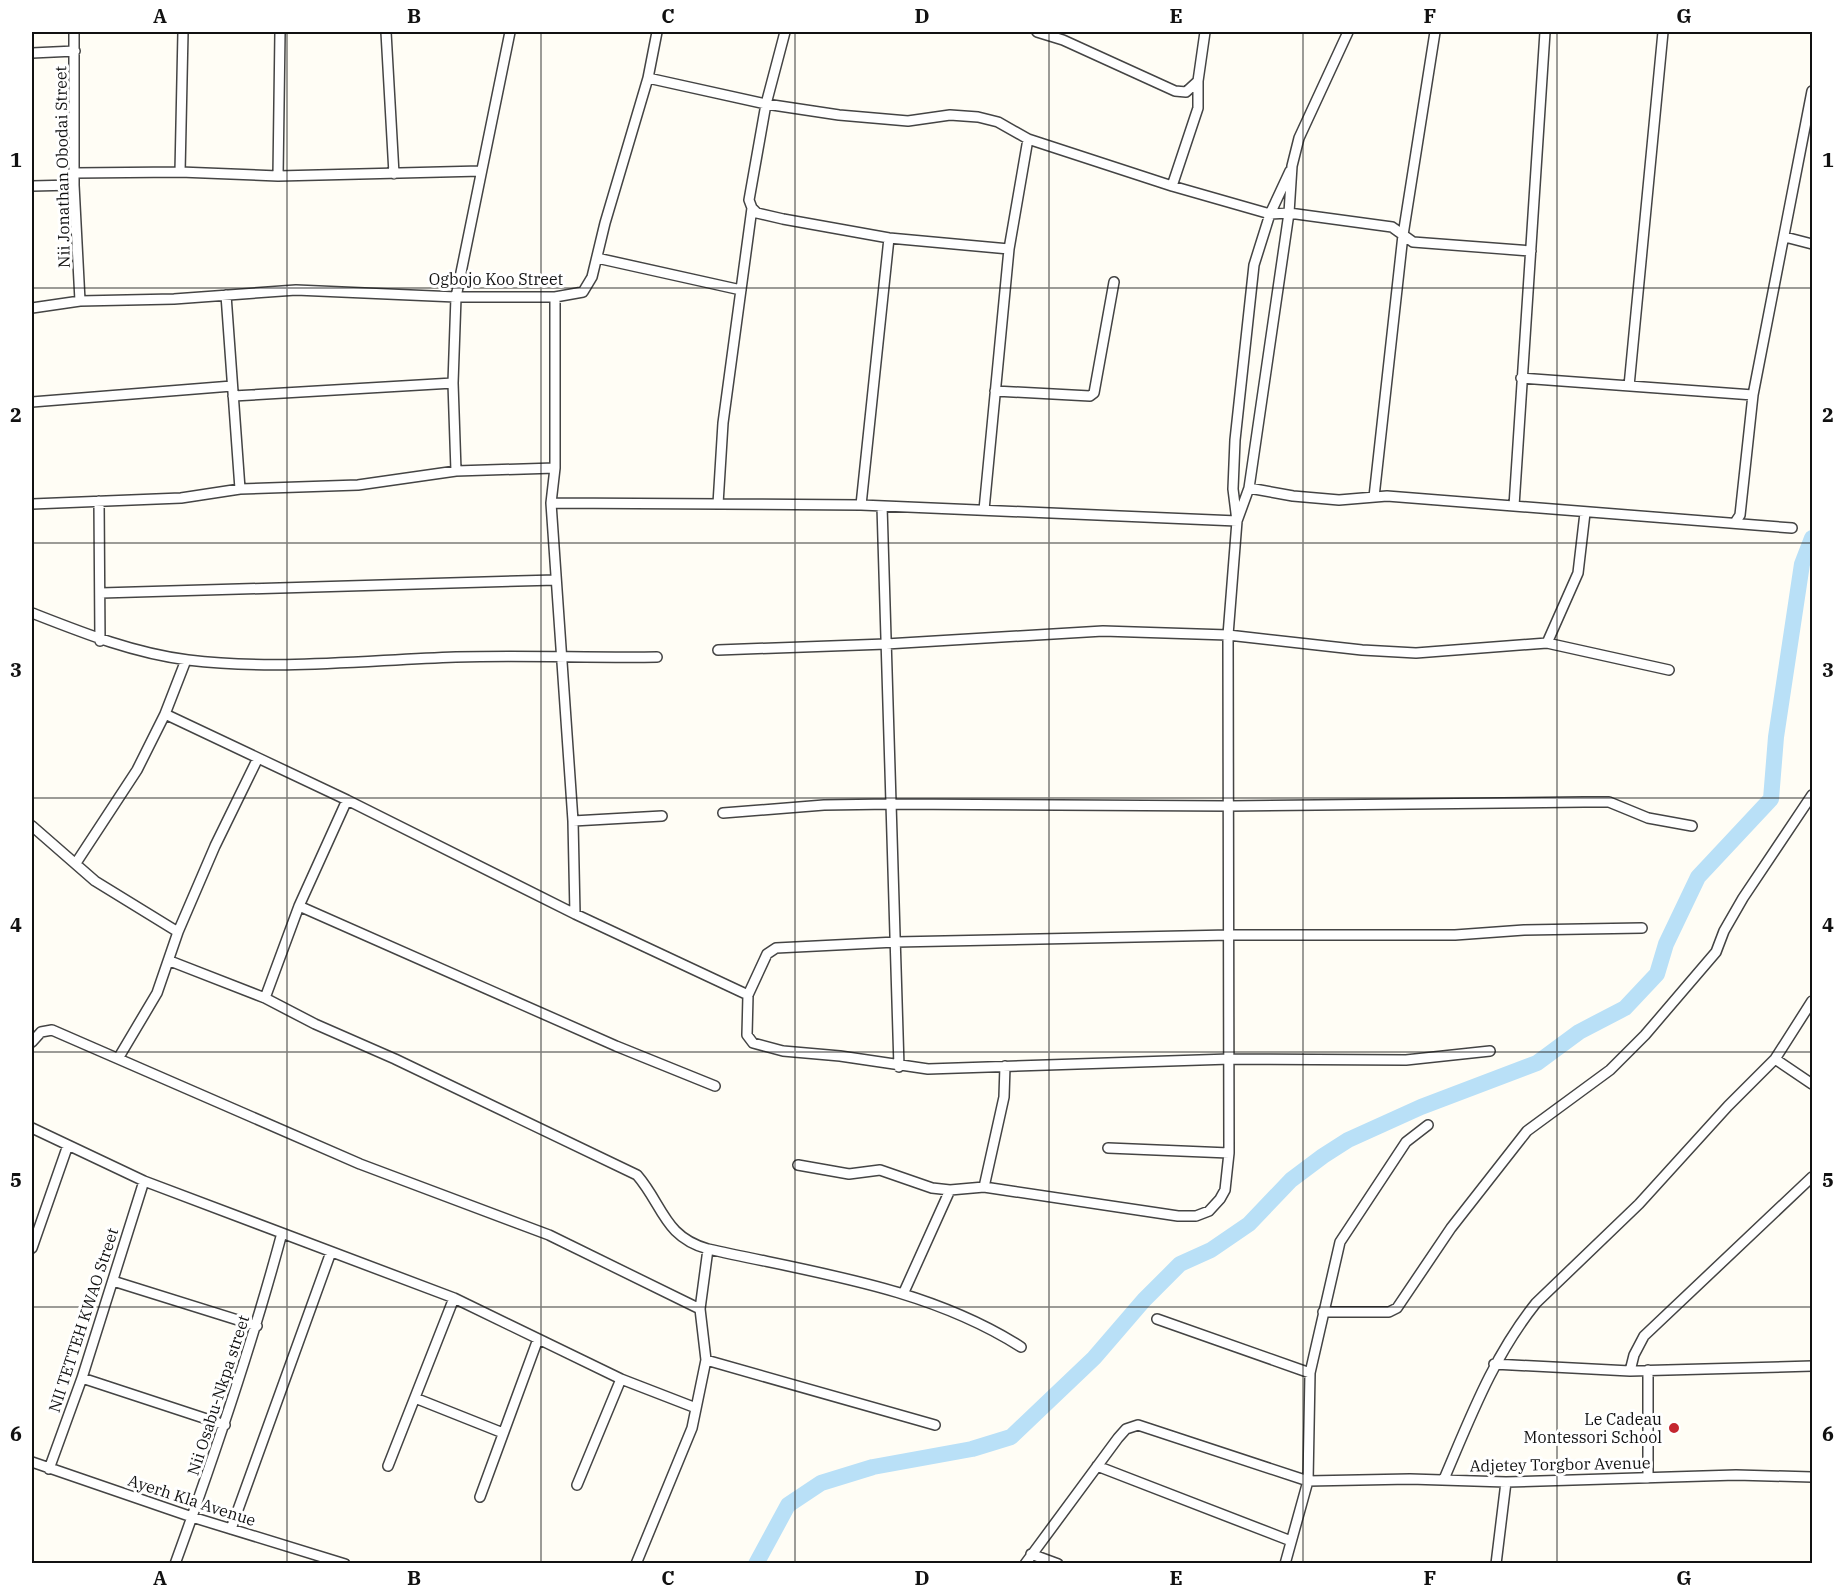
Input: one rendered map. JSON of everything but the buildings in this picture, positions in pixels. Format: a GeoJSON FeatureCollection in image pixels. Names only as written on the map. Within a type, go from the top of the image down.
{"type":"FeatureCollection","features":[{"type":"Feature","properties":{"kind":"street","name":"Nii Jonathan Obodai Street"},"geometry":{"type":"LineString","coordinates":[[74,32],[74,185],[80,301]]}},
{"type":"Feature","properties":{"kind":"street"},"geometry":{"type":"LineString","coordinates":[[180,172],[183,32]]}},
{"type":"Feature","properties":{"kind":"street"},"geometry":{"type":"LineString","coordinates":[[278,176],[280,32]]}},
{"type":"Feature","properties":{"kind":"street"},"geometry":{"type":"LineString","coordinates":[[386,32],[394,174]]}},
{"type":"Feature","properties":{"kind":"street"},"geometry":{"type":"LineString","coordinates":[[456,471],[453,383],[456,297],[510,32]]}},
{"type":"Feature","properties":{"kind":"street","name":"Ogbojo Koo Street"},"geometry":{"type":"LineString","coordinates":[[80,301],[174,299],[296,290],[456,297],[555,297],[583,292],[592,277],[605,223],[648,78],[657,32]]}},
{"type":"Feature","properties":{"kind":"street"},"geometry":{"type":"LineString","coordinates":[[785,32],[766,105],[749,200],[757,213],[889,238],[1009,249]]}},
{"type":"Feature","properties":{"kind":"street"},"geometry":{"type":"LineString","coordinates":[[1037,32],[1063,40],[1175,91],[1186,92],[1198,81]]}},
{"type":"Feature","properties":{"kind":"street"},"geometry":{"type":"LineString","coordinates":[[1172,186],[1198,108],[1198,81],[1205,32]]}},
{"type":"Feature","properties":{"kind":"street"},"geometry":{"type":"LineString","coordinates":[[1237,521],[1249,488],[1289,213],[1292,166],[1299,138],[1348,32]]}},
{"type":"Feature","properties":{"kind":"street"},"geometry":{"type":"LineString","coordinates":[[1374,496],[1403,235],[1435,32]]}},
{"type":"Feature","properties":{"kind":"street"},"geometry":{"type":"LineString","coordinates":[[1514,506],[1545,32]]}},
{"type":"Feature","properties":{"kind":"street"},"geometry":{"type":"LineString","coordinates":[[1629,386],[1663,32]]}},
{"type":"Feature","properties":{"kind":"street"},"geometry":{"type":"LineString","coordinates":[[32,53],[75,51]]}},
{"type":"Feature","properties":{"kind":"street"},"geometry":{"type":"LineString","coordinates":[[648,78],[766,105],[839,115],[908,121],[950,115],[978,117],[998,122],[1028,139],[1172,186],[1270,214],[1289,213],[1392,227],[1413,242],[1531,251]]}},
{"type":"Feature","properties":{"kind":"street"},"geometry":{"type":"LineString","coordinates":[[1736,521],[1740,514],[1753,395],[1812,91]]}},
{"type":"Feature","properties":{"kind":"street"},"geometry":{"type":"LineString","coordinates":[[984,510],[1009,249],[1028,139]]}},
{"type":"Feature","properties":{"kind":"street"},"geometry":{"type":"LineString","coordinates":[[798,1165],[849,1174],[880,1170],[924,1187],[950,1190],[984,1187],[1161,1214],[1196,1216],[1209,1211],[1225,1190],[1229,1153],[1230,1059],[1228,635],[1237,521],[1233,489],[1235,440],[1254,265],[1270,214],[1292,166]]}},
{"type":"Feature","properties":{"kind":"street"},"geometry":{"type":"LineString","coordinates":[[75,173],[180,172],[278,176],[481,171]]}},
{"type":"Feature","properties":{"kind":"street"},"geometry":{"type":"LineString","coordinates":[[32,186],[74,185]]}},
{"type":"Feature","properties":{"kind":"street"},"geometry":{"type":"LineString","coordinates":[[718,504],[723,423],[752,208]]}},
{"type":"Feature","properties":{"kind":"street"},"geometry":{"type":"LineString","coordinates":[[1785,237],[1812,244]]}},
{"type":"Feature","properties":{"kind":"street"},"geometry":{"type":"LineString","coordinates":[[861,505],[889,238]]}},
{"type":"Feature","properties":{"kind":"street"},"geometry":{"type":"LineString","coordinates":[[597,258],[741,290]]}},
{"type":"Feature","properties":{"kind":"street"},"geometry":{"type":"LineString","coordinates":[[995,391],[1090,396],[1094,393],[1114,282]]}},
{"type":"Feature","properties":{"kind":"street"},"geometry":{"type":"LineString","coordinates":[[226,295],[240,489]]}},
{"type":"Feature","properties":{"kind":"street"},"geometry":{"type":"LineString","coordinates":[[555,297],[555,468],[551,503],[573,821],[575,914]]}},
{"type":"Feature","properties":{"kind":"street"},"geometry":{"type":"LineString","coordinates":[[32,308],[80,301]]}},
{"type":"Feature","properties":{"kind":"street"},"geometry":{"type":"LineString","coordinates":[[1521,378],[1753,395]]}},
{"type":"Feature","properties":{"kind":"street"},"geometry":{"type":"LineString","coordinates":[[32,402],[233,391],[453,383]]}},
{"type":"Feature","properties":{"kind":"street"},"geometry":{"type":"LineString","coordinates":[[32,504],[180,498],[240,489],[358,485],[456,471],[555,468]]}},
{"type":"Feature","properties":{"kind":"street"},"geometry":{"type":"LineString","coordinates":[[1249,488],[1293,496],[1340,500],[1374,496],[1728,523],[1736,521],[1792,528]]}},
{"type":"Feature","properties":{"kind":"street"},"geometry":{"type":"LineString","coordinates":[[99,501],[100,640]]}},
{"type":"Feature","properties":{"kind":"street"},"geometry":{"type":"LineString","coordinates":[[551,503],[861,505],[1237,521]]}},
{"type":"Feature","properties":{"kind":"street"},"geometry":{"type":"LineString","coordinates":[[882,506],[899,1067]]}},
{"type":"Feature","properties":{"kind":"street"},"geometry":{"type":"LineString","coordinates":[[1547,643],[1578,573],[1585,513]]}},
{"type":"Feature","properties":{"kind":"street"},"geometry":{"type":"LineString","coordinates":[[101,593],[556,580]]}},
{"type":"Feature","properties":{"kind":"street"},"geometry":{"type":"LineString","coordinates":[[32,613],[100,640],[186,660],[284,666],[458,657],[657,657]]}},
{"type":"Feature","properties":{"kind":"street"},"geometry":{"type":"LineString","coordinates":[[718,650],[886,644],[1093,631],[1228,635],[1362,650],[1416,653],[1547,643],[1670,670]]}},
{"type":"Feature","properties":{"kind":"street"},"geometry":{"type":"LineString","coordinates":[[76,862],[137,770],[165,714],[186,660]]}},
{"type":"Feature","properties":{"kind":"street"},"geometry":{"type":"LineString","coordinates":[[165,714],[256,760],[347,800],[575,914],[748,995]]}},
{"type":"Feature","properties":{"kind":"street"},"geometry":{"type":"LineString","coordinates":[[119,1058],[157,993],[170,961],[178,932],[214,846],[256,760]]}},
{"type":"Feature","properties":{"kind":"street"},"geometry":{"type":"LineString","coordinates":[[1323,1312],[1389,1312],[1397,1308],[1463,1212],[1527,1131],[1610,1070],[1650,1029],[1716,951],[1724,931],[1743,898],[1812,795]]}},
{"type":"Feature","properties":{"kind":"street"},"geometry":{"type":"LineString","coordinates":[[265,998],[299,906],[347,800]]}},
{"type":"Feature","properties":{"kind":"street"},"geometry":{"type":"LineString","coordinates":[[723,813],[824,805],[891,804],[1229,806],[1609,802],[1648,818],[1692,826]]}},
{"type":"Feature","properties":{"kind":"street"},"geometry":{"type":"LineString","coordinates":[[573,821],[662,816]]}},
{"type":"Feature","properties":{"kind":"street"},"geometry":{"type":"LineString","coordinates":[[32,826],[95,880],[178,932]]}},
{"type":"Feature","properties":{"kind":"street"},"geometry":{"type":"LineString","coordinates":[[299,906],[616,1047],[715,1086]]}},
{"type":"Feature","properties":{"kind":"street"},"geometry":{"type":"LineString","coordinates":[[1490,1051],[1406,1060],[1230,1059],[1005,1065],[946,1070],[899,1067],[840,1056],[798,1054],[753,1043],[747,1035],[748,995],[767,954],[773,949],[896,942],[1230,935],[1455,935],[1524,930],[1642,928]]}},
{"type":"Feature","properties":{"kind":"street"},"geometry":{"type":"LineString","coordinates":[[170,961],[265,998],[315,1024],[395,1059],[637,1175],[646,1185],[659,1212],[675,1231],[694,1245],[904,1292],[985,1325],[1021,1347]]}},
{"type":"Feature","properties":{"kind":"street"},"geometry":{"type":"LineString","coordinates":[[1444,1479],[1494,1364],[1536,1304],[1639,1204],[1728,1106],[1775,1059],[1811,1008]]}},
{"type":"Feature","properties":{"kind":"street"},"geometry":{"type":"LineString","coordinates":[[32,1042],[41,1032],[52,1030],[360,1164],[549,1235],[700,1309]]}},
{"type":"Feature","properties":{"kind":"street"},"geometry":{"type":"LineString","coordinates":[[1775,1059],[1812,1084]]}},
{"type":"Feature","properties":{"kind":"street"},"geometry":{"type":"LineString","coordinates":[[984,1187],[1001,1113],[1005,1065]]}},
{"type":"Feature","properties":{"kind":"street"},"geometry":{"type":"LineString","coordinates":[[1285,1563],[1308,1481],[1310,1373],[1340,1242],[1406,1142],[1428,1125]]}},
{"type":"Feature","properties":{"kind":"street"},"geometry":{"type":"LineString","coordinates":[[32,1128],[144,1181],[454,1298],[621,1379],[696,1408]]}},
{"type":"Feature","properties":{"kind":"street"},"geometry":{"type":"LineString","coordinates":[[32,1248],[68,1145]]}},
{"type":"Feature","properties":{"kind":"street"},"geometry":{"type":"LineString","coordinates":[[1108,1148],[1229,1153]]}},
{"type":"Feature","properties":{"kind":"street"},"geometry":{"type":"LineString","coordinates":[[1630,1371],[1634,1355],[1644,1336],[1812,1177]]}},
{"type":"Feature","properties":{"kind":"street","name":"NII TETTEH KWAO Street"},"geometry":{"type":"LineString","coordinates":[[49,1469],[82,1378],[144,1181]]}},
{"type":"Feature","properties":{"kind":"street"},"geometry":{"type":"LineString","coordinates":[[904,1292],[950,1190]]}},
{"type":"Feature","properties":{"kind":"street","name":"Nii Osabu-Nkpa street"},"geometry":{"type":"LineString","coordinates":[[175,1563],[225,1425],[257,1326],[282,1233]]}},
{"type":"Feature","properties":{"kind":"street"},"geometry":{"type":"LineString","coordinates":[[636,1563],[689,1441],[706,1360],[700,1309],[708,1249]]}},
{"type":"Feature","properties":{"kind":"street"},"geometry":{"type":"LineString","coordinates":[[231,1529],[331,1252]]}},
{"type":"Feature","properties":{"kind":"street"},"geometry":{"type":"LineString","coordinates":[[113,1281],[257,1326]]}},
{"type":"Feature","properties":{"kind":"street"},"geometry":{"type":"LineString","coordinates":[[388,1466],[454,1298]]}},
{"type":"Feature","properties":{"kind":"street"},"geometry":{"type":"LineString","coordinates":[[1157,1319],[1310,1373]]}},
{"type":"Feature","properties":{"kind":"street"},"geometry":{"type":"LineString","coordinates":[[480,1497],[538,1339]]}},
{"type":"Feature","properties":{"kind":"street"},"geometry":{"type":"LineString","coordinates":[[706,1360],[935,1425]]}},
{"type":"Feature","properties":{"kind":"street"},"geometry":{"type":"LineString","coordinates":[[1494,1364],[1630,1371],[1812,1366]]}},
{"type":"Feature","properties":{"kind":"street"},"geometry":{"type":"LineString","coordinates":[[1648,1370],[1648,1478]]}},
{"type":"Feature","properties":{"kind":"street"},"geometry":{"type":"LineString","coordinates":[[82,1378],[225,1425]]}},
{"type":"Feature","properties":{"kind":"street"},"geometry":{"type":"LineString","coordinates":[[577,1485],[621,1379]]}},
{"type":"Feature","properties":{"kind":"street"},"geometry":{"type":"LineString","coordinates":[[415,1398],[503,1433]]}},
{"type":"Feature","properties":{"kind":"street","name":"Adjetey Torgbor Avenue"},"geometry":{"type":"LineString","coordinates":[[1097,1466],[1126,1430],[1138,1425],[1308,1481],[1444,1479],[1506,1482],[1736,1475],[1812,1477]]}},
{"type":"Feature","properties":{"kind":"street","name":"Ayerh Kla Avenue"},"geometry":{"type":"LineString","coordinates":[[32,1462],[192,1517],[345,1563]]}},
{"type":"Feature","properties":{"kind":"street"},"geometry":{"type":"LineString","coordinates":[[1025,1563],[1097,1466],[1292,1541]]}},
{"type":"Feature","properties":{"kind":"street"},"geometry":{"type":"LineString","coordinates":[[1496,1563],[1506,1482]]}},
{"type":"Feature","properties":{"kind":"street"},"geometry":{"type":"LineString","coordinates":[[1031,1554],[1058,1563]]}},
{"type":"Feature","properties":{"kind":"waterway"},"geometry":{"type":"LineString","coordinates":[[756,1564],[788,1505],[821,1483],[873,1467],[972,1449],[1011,1437],[1094,1358],[1144,1300],[1180,1264],[1211,1250],[1249,1224],[1291,1180],[1348,1140],[1421,1107],[1537,1063],[1579,1032],[1625,1008],[1657,974],[1666,944],[1698,877],[1771,799],[1776,737],[1802,564],[1812,538]]}},
{"type":"Feature","properties":{"kind":"place","name":"Le Cadeau Montessori School"},"geometry":{"type":"Point","coordinates":[1674,1428]}}]}
